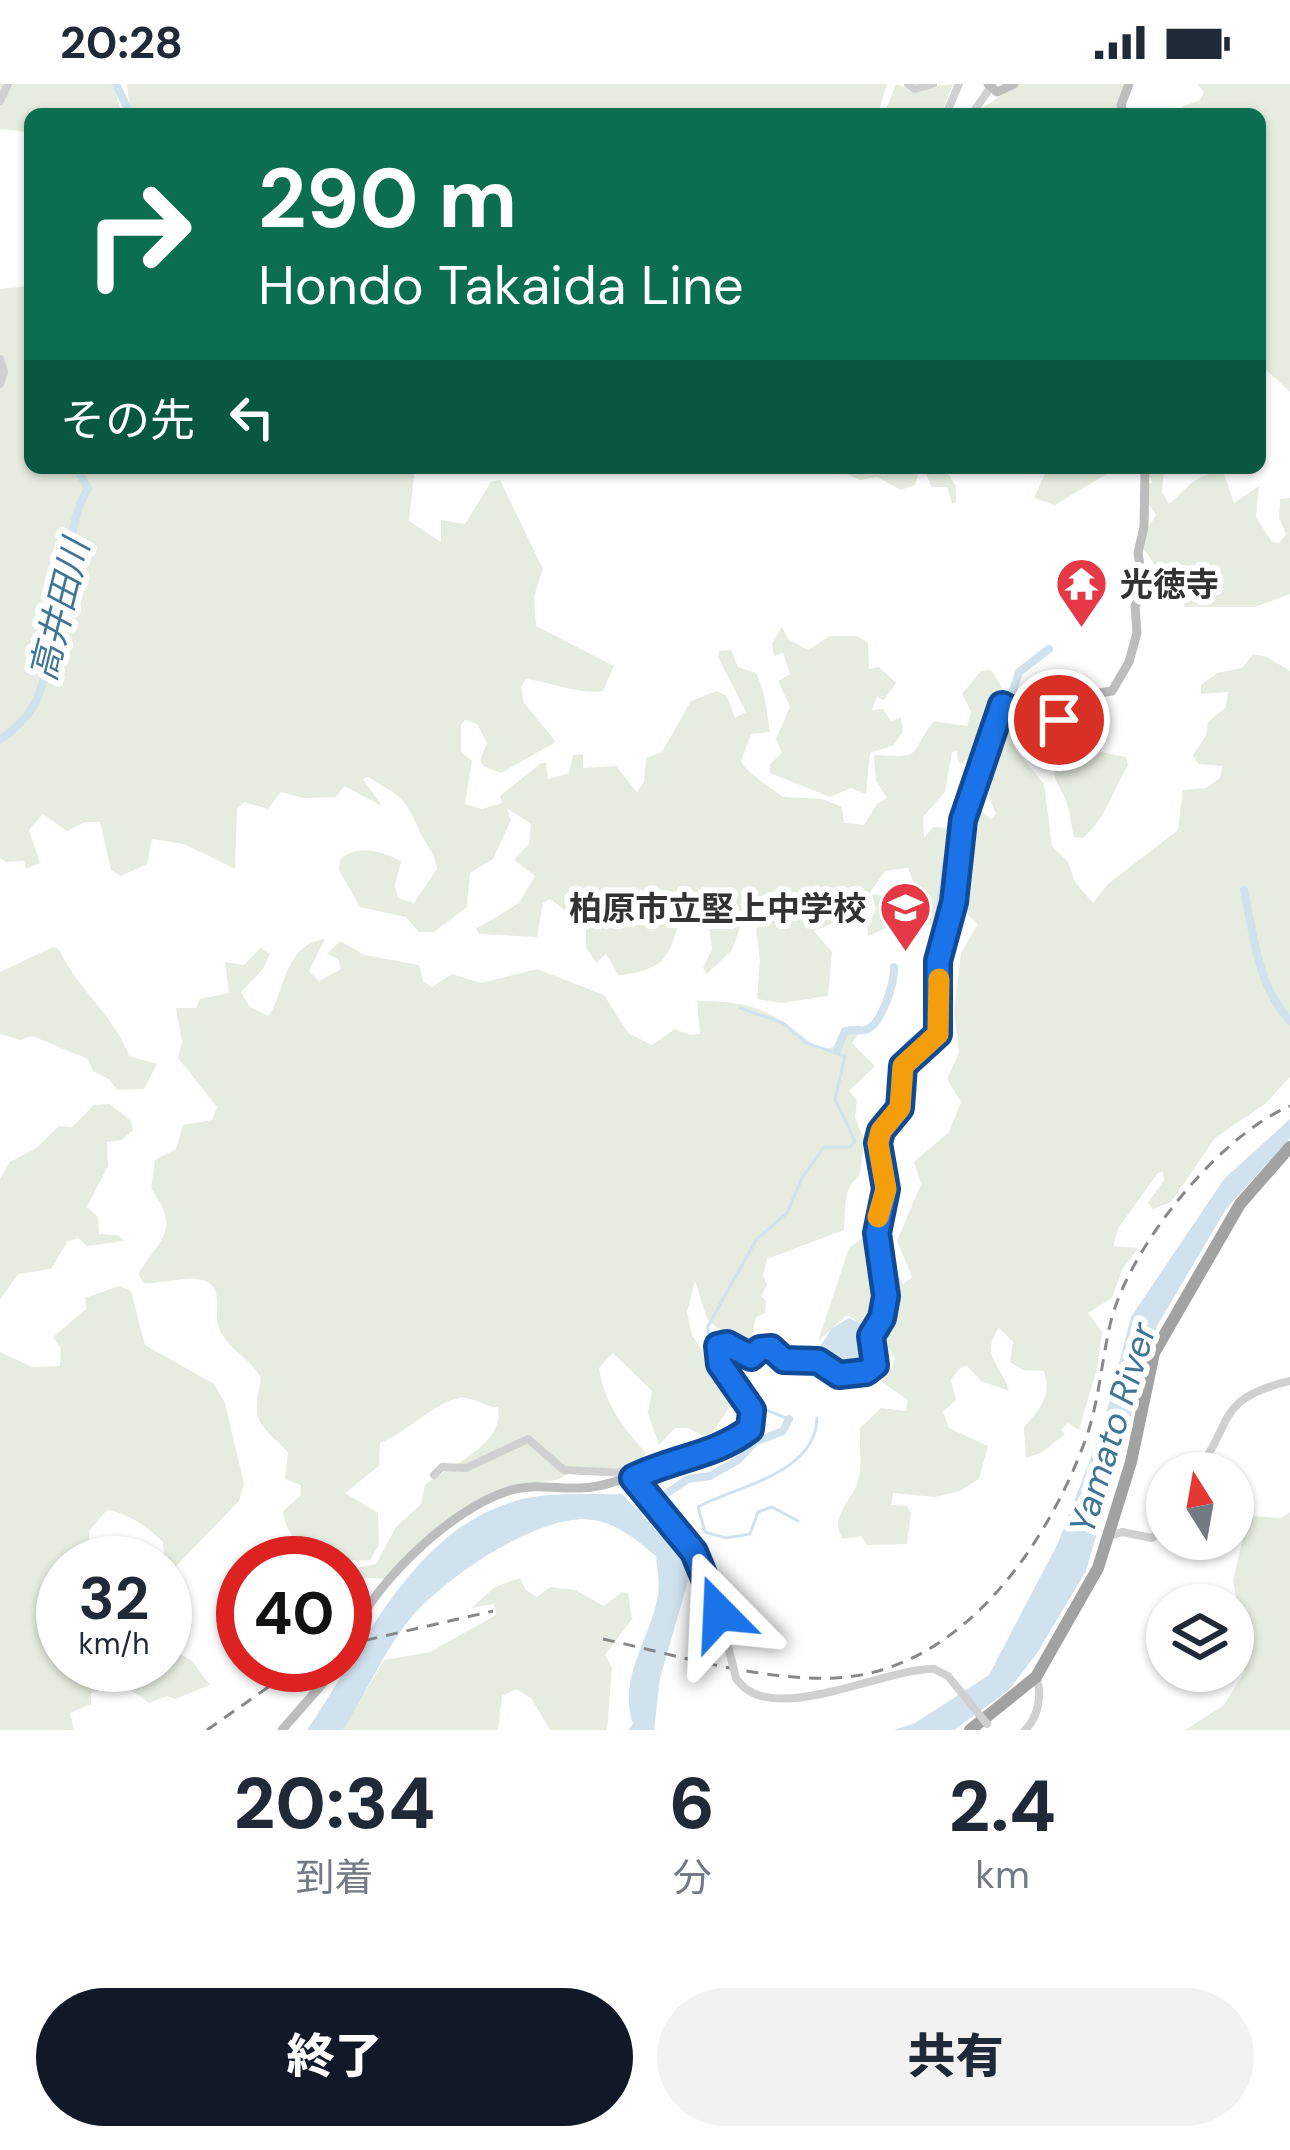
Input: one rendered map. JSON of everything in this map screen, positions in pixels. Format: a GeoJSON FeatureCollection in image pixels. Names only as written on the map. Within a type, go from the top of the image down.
{"type":"FeatureCollection","features":[{"type":"Feature","properties":{"kind":"highway"},"geometry":{"type":"LineString","coordinates":[[970,1730],[1036,1677],[1098,1568],[1131,1462],[1154,1353],[1240,1204],[1290,1148]]}},
{"type":"Feature","properties":{"kind":"main road"},"geometry":{"type":"LineString","coordinates":[[989,86],[1003,92],[1014,84]]}},
{"type":"Feature","properties":{"kind":"main road"},"geometry":{"type":"LineString","coordinates":[[372,1605],[418,1550],[492,1497],[533,1486],[591,1487],[635,1479],[670,1462],[717,1450],[750,1429],[752,1410],[720,1364],[718,1346],[727,1344],[751,1357],[760,1349],[771,1348],[784,1360],[818,1361],[839,1375],[866,1372],[875,1365],[871,1336],[882,1318],[886,1296],[877,1233],[886,1189],[878,1143],[881,1131],[900,1108],[903,1066],[938,1034],[938,961],[954,902],[963,820],[1000,708],[1007,705],[1026,717],[1056,722],[1079,696],[1112,691],[1119,683],[1137,633],[1136,607],[1144,590],[1138,553],[1144,527],[1144,474]]}},
{"type":"Feature","properties":{"kind":"main road"},"geometry":{"type":"LineString","coordinates":[[282,1730],[315,1692]]}},
{"type":"Feature","properties":{"kind":"street"},"geometry":{"type":"LineString","coordinates":[[0,101],[8,84]]}},
{"type":"Feature","properties":{"kind":"street"},"geometry":{"type":"LineString","coordinates":[[908,84],[915,89],[933,84]]}},
{"type":"Feature","properties":{"kind":"street"},"geometry":{"type":"LineString","coordinates":[[0,358],[4,372],[0,384]]}},
{"type":"Feature","properties":{"kind":"street"},"geometry":{"type":"LineString","coordinates":[[1207,1452],[1229,1409],[1263,1388],[1290,1382]]}},
{"type":"Feature","properties":{"kind":"street"},"geometry":{"type":"LineString","coordinates":[[434,1474],[442,1467],[466,1468],[528,1438],[564,1470],[626,1473],[701,1564],[736,1678],[749,1698],[762,1705],[810,1707],[934,1669],[948,1676],[990,1727]]}},
{"type":"Feature","properties":{"kind":"street"},"geometry":{"type":"LineString","coordinates":[[1108,1537],[1122,1532],[1146,1537]]}},
{"type":"Feature","properties":{"kind":"street"},"geometry":{"type":"LineString","coordinates":[[1025,1730],[1036,1716],[1040,1686],[1036,1677]]}},
{"type":"Feature","properties":{"kind":"shaded area"},"geometry":{"type":"Polygon","coordinates":[[[0,84],[113,84],[120,108],[24,108],[24,131],[0,129],[0,84]]]}},
{"type":"Feature","properties":{"kind":"shaded area"},"geometry":{"type":"Polygon","coordinates":[[[127,84],[887,84],[880,108],[129,108],[127,84]]]}},
{"type":"Feature","properties":{"kind":"shaded area"},"geometry":{"type":"Polygon","coordinates":[[[896,84],[910,89],[953,84],[943,108],[886,108],[896,84]]]}},
{"type":"Feature","properties":{"kind":"shaded area"},"geometry":{"type":"Polygon","coordinates":[[[1017,84],[1126,84],[1120,108],[983,108],[1017,84]]]}},
{"type":"Feature","properties":{"kind":"shaded area"},"geometry":{"type":"Polygon","coordinates":[[[1197,84],[1290,84],[1290,392],[1266,370],[1266,108],[1183,108],[1200,100],[1204,92],[1197,84]]]}},
{"type":"Feature","properties":{"kind":"shaded area"},"geometry":{"type":"Polygon","coordinates":[[[24,287],[24,474],[414,474],[409,521],[441,542],[441,520],[465,524],[491,482],[500,480],[543,569],[534,596],[536,626],[614,666],[603,691],[526,679],[521,687],[524,703],[556,742],[501,773],[483,766],[480,760],[487,743],[477,724],[465,720],[461,752],[472,761],[465,804],[482,809],[502,803],[500,796],[541,763],[546,763],[548,779],[569,773],[573,755],[583,754],[583,768],[616,766],[637,792],[644,782],[646,758],[662,752],[691,701],[717,691],[727,696],[735,718],[746,712],[718,657],[719,651],[731,650],[738,667],[756,673],[770,732],[751,734],[741,761],[744,765],[783,797],[822,799],[842,807],[844,823],[864,825],[877,804],[887,798],[876,781],[874,755],[909,755],[934,721],[967,726],[971,712],[962,694],[981,671],[991,670],[1004,691],[989,712],[991,734],[962,764],[957,751],[952,752],[945,792],[923,817],[924,838],[933,827],[953,828],[954,857],[947,859],[947,893],[938,921],[912,932],[891,926],[868,936],[867,925],[876,910],[872,894],[903,899],[916,889],[908,868],[885,871],[865,900],[848,900],[840,920],[814,931],[832,952],[828,996],[781,1003],[757,999],[756,930],[768,904],[764,895],[747,908],[732,950],[707,974],[703,968],[712,949],[706,905],[701,901],[680,922],[672,945],[657,965],[618,975],[606,954],[596,963],[586,947],[586,926],[550,899],[543,903],[537,937],[479,934],[476,929],[519,903],[535,876],[514,860],[529,844],[531,824],[507,808],[511,820],[493,859],[470,873],[467,907],[434,932],[419,932],[406,917],[360,907],[339,870],[340,859],[355,852],[393,857],[401,861],[395,886],[398,898],[414,903],[437,869],[406,805],[368,777],[363,779],[382,806],[344,786],[336,797],[303,798],[281,792],[268,809],[244,802],[237,809],[235,869],[184,844],[152,839],[147,864],[121,876],[111,870],[100,822],[85,822],[67,831],[43,814],[29,830],[40,863],[26,869],[24,861],[0,858],[0,289],[24,287]]]}},
{"type":"Feature","properties":{"kind":"shaded area"},"geometry":{"type":"Polygon","coordinates":[[[848,474],[918,474],[915,485],[901,490],[877,477],[860,480],[848,474]]]}},
{"type":"Feature","properties":{"kind":"shaded area"},"geometry":{"type":"Polygon","coordinates":[[[927,474],[948,474],[956,486],[956,502],[952,503],[947,487],[931,487],[927,474]]]}},
{"type":"Feature","properties":{"kind":"shaded area"},"geometry":{"type":"Polygon","coordinates":[[[1045,474],[1107,474],[1055,505],[1034,498],[1045,474]]]}},
{"type":"Feature","properties":{"kind":"shaded area"},"geometry":{"type":"Polygon","coordinates":[[[1150,474],[1164,474],[1162,492],[1169,504],[1206,475],[1224,474],[1234,503],[1259,486],[1256,517],[1272,542],[1279,543],[1286,534],[1279,518],[1280,499],[1290,498],[1290,594],[1255,607],[1185,607],[1143,548],[1143,536],[1156,515],[1147,501],[1146,484],[1152,483],[1150,474]]]}},
{"type":"Feature","properties":{"kind":"shaded area"},"geometry":{"type":"Polygon","coordinates":[[[782,627],[788,639],[808,650],[830,636],[857,636],[868,643],[869,669],[879,667],[896,683],[884,700],[877,697],[872,710],[883,709],[891,721],[901,717],[903,731],[894,745],[870,753],[866,794],[851,788],[830,797],[770,773],[770,764],[782,753],[776,739],[790,707],[778,681],[790,674],[783,653],[774,656],[772,643],[782,627]]]}},
{"type":"Feature","properties":{"kind":"shaded area"},"geometry":{"type":"Polygon","coordinates":[[[1253,654],[1290,671],[1290,1077],[1265,1104],[1215,1138],[1171,1202],[1153,1209],[1148,1203],[1164,1180],[1163,1172],[1158,1173],[1119,1227],[1113,1246],[1138,1248],[1122,1270],[1112,1298],[1088,1313],[1102,1332],[1079,1430],[1068,1423],[1061,1430],[1065,1434],[1041,1453],[1026,1458],[1024,1428],[1043,1402],[1046,1380],[1044,1371],[1023,1370],[1010,1362],[1013,1342],[999,1328],[992,1353],[1009,1391],[961,1367],[951,1380],[956,1400],[943,1412],[949,1428],[988,1446],[979,1479],[960,1491],[935,1497],[893,1493],[891,1505],[907,1506],[911,1513],[907,1544],[867,1545],[861,1536],[843,1539],[838,1523],[859,1477],[860,1428],[881,1408],[906,1411],[908,1400],[882,1382],[880,1374],[891,1369],[895,1359],[877,1333],[847,1315],[818,1341],[849,1248],[874,1229],[882,1282],[890,1279],[892,1265],[903,1284],[912,1277],[897,1241],[921,1184],[914,1162],[949,1132],[961,1102],[947,1079],[959,1053],[954,1011],[961,953],[978,924],[967,914],[967,897],[962,891],[967,813],[979,809],[991,819],[996,814],[989,797],[989,766],[999,756],[1001,732],[1008,731],[1007,712],[1035,729],[1036,736],[1017,743],[1015,749],[1044,784],[1052,846],[1068,862],[1075,882],[1093,903],[1108,884],[1178,830],[1183,790],[1206,788],[1220,778],[1222,766],[1198,764],[1193,755],[1206,736],[1208,722],[1226,707],[1228,692],[1201,694],[1201,685],[1217,673],[1242,668],[1253,654]]]}},
{"type":"Feature","properties":{"kind":"shaded area"},"geometry":{"type":"Polygon","coordinates":[[[1092,750],[1126,757],[1128,765],[1098,822],[1083,838],[1074,837],[1054,768],[1061,753],[1092,750]]]}},
{"type":"Feature","properties":{"kind":"shaded area"},"geometry":{"type":"Polygon","coordinates":[[[325,939],[309,971],[319,981],[341,969],[338,959],[327,954],[340,941],[365,955],[419,965],[423,981],[432,987],[452,974],[481,983],[537,969],[604,995],[628,1033],[652,1045],[675,1029],[700,1034],[697,1001],[736,1003],[764,1012],[820,1050],[833,1047],[843,1030],[859,1025],[862,1030],[852,1043],[875,1066],[849,1091],[857,1101],[855,1117],[864,1140],[860,1175],[846,1200],[844,1230],[767,1259],[763,1275],[767,1285],[761,1297],[766,1300],[765,1313],[756,1317],[750,1345],[742,1349],[707,1319],[695,1281],[687,1312],[692,1335],[734,1400],[713,1432],[703,1436],[675,1428],[659,1445],[648,1413],[652,1391],[613,1353],[599,1368],[602,1381],[615,1413],[645,1452],[644,1463],[603,1473],[577,1470],[556,1480],[510,1486],[474,1502],[425,1537],[386,1579],[372,1578],[372,1565],[396,1527],[421,1504],[425,1485],[485,1443],[498,1420],[498,1407],[465,1398],[450,1401],[380,1443],[379,1466],[345,1493],[378,1513],[379,1545],[372,1557],[372,1536],[293,1536],[283,1511],[300,1496],[301,1485],[285,1479],[288,1452],[257,1413],[261,1378],[220,1331],[214,1289],[199,1279],[144,1283],[138,1274],[165,1232],[165,1214],[151,1188],[155,1160],[176,1149],[183,1125],[212,1120],[217,1107],[178,1058],[182,1042],[176,1008],[196,1008],[200,999],[229,993],[225,962],[244,965],[260,948],[270,954],[241,992],[250,1007],[269,1016],[294,959],[312,943],[325,939]]]}},
{"type":"Feature","properties":{"kind":"shaded area"},"geometry":{"type":"Polygon","coordinates":[[[53,947],[114,1027],[129,1056],[157,1064],[144,1089],[117,1090],[93,1071],[88,1059],[32,1036],[21,1040],[0,1034],[0,972],[53,947]]]}},
{"type":"Feature","properties":{"kind":"shaded area"},"geometry":{"type":"Polygon","coordinates":[[[110,1104],[131,1121],[133,1130],[122,1140],[107,1142],[108,1166],[87,1207],[98,1217],[99,1234],[118,1235],[125,1241],[87,1246],[78,1238],[68,1241],[51,1269],[18,1274],[0,1300],[0,1179],[10,1162],[36,1148],[59,1126],[72,1127],[94,1105],[110,1104]]]}},
{"type":"Feature","properties":{"kind":"shaded area"},"geometry":{"type":"Polygon","coordinates":[[[119,1286],[131,1291],[145,1345],[214,1384],[225,1403],[244,1484],[239,1501],[192,1549],[192,1536],[155,1536],[123,1514],[107,1510],[89,1536],[36,1536],[36,1692],[95,1692],[91,1704],[70,1713],[74,1730],[0,1730],[0,1352],[32,1367],[60,1366],[61,1349],[53,1337],[86,1309],[85,1298],[119,1286]]]}},
{"type":"Feature","properties":{"kind":"shaded area"},"geometry":{"type":"Polygon","coordinates":[[[1290,1512],[1290,1730],[1185,1730],[1224,1705],[1232,1692],[1254,1692],[1254,1584],[1233,1581],[1238,1560],[1254,1560],[1254,1516],[1281,1518],[1290,1512]]]}},
{"type":"Feature","properties":{"kind":"shaded area"},"geometry":{"type":"Polygon","coordinates":[[[520,1578],[537,1597],[550,1587],[575,1590],[604,1606],[622,1592],[628,1594],[632,1619],[605,1655],[612,1667],[607,1730],[550,1730],[531,1698],[516,1689],[502,1696],[498,1730],[343,1730],[365,1692],[372,1692],[372,1680],[384,1660],[430,1652],[496,1615],[494,1604],[471,1608],[495,1587],[520,1578]]]}},
{"type":"Feature","properties":{"kind":"shaded area"},"geometry":{"type":"Polygon","coordinates":[[[192,1661],[210,1685],[175,1699],[167,1696],[149,1703],[134,1692],[192,1692],[192,1661]]]}},
{"type":"Feature","properties":{"kind":"water","name":"Yamato River"},"geometry":{"type":"Polygon","coordinates":[[[1290,1119],[1290,1138],[1226,1209],[1157,1326],[1086,1571],[1037,1653],[1009,1690],[954,1730],[894,1730],[915,1723],[989,1675],[1058,1543],[1103,1426],[1131,1317],[1224,1179],[1290,1119]]]}},
{"type":"Feature","properties":{"kind":"water"},"geometry":{"type":"Polygon","coordinates":[[[849,1318],[861,1323],[870,1353],[866,1355],[874,1363],[844,1371],[819,1348],[832,1328],[849,1318]]]}},
{"type":"Feature","properties":{"kind":"water"},"geometry":{"type":"Polygon","coordinates":[[[622,1494],[686,1562],[688,1581],[660,1678],[654,1730],[628,1730],[633,1724],[629,1707],[632,1674],[658,1595],[656,1556],[619,1529],[593,1520],[546,1526],[468,1568],[410,1619],[372,1679],[372,1627],[417,1567],[476,1518],[512,1502],[553,1495],[622,1494]]]}},
{"type":"Feature","properties":{"kind":"water"},"geometry":{"type":"Polygon","coordinates":[[[331,1692],[364,1692],[343,1730],[307,1730],[331,1692]]]}},
{"type":"Feature","properties":{"kind":"waterway","name":"高井田川"},"geometry":{"type":"LineString","coordinates":[[116,84],[127,108]]}},
{"type":"Feature","properties":{"kind":"waterway","name":"高井田川"},"geometry":{"type":"LineString","coordinates":[[0,740],[20,723],[38,697],[49,648],[63,615],[76,518],[88,488],[80,474]]}},
{"type":"Feature","properties":{"kind":"waterway"},"geometry":{"type":"LineString","coordinates":[[997,739],[1019,672],[1049,649]]}},
{"type":"Feature","properties":{"kind":"waterway"},"geometry":{"type":"LineString","coordinates":[[960,813],[974,775]]}},
{"type":"Feature","properties":{"kind":"waterway"},"geometry":{"type":"LineString","coordinates":[[939,916],[946,862]]}},
{"type":"Feature","properties":{"kind":"waterway"},"geometry":{"type":"LineString","coordinates":[[1244,890],[1264,976],[1290,1021]]}},
{"type":"Feature","properties":{"kind":"waterway"},"geometry":{"type":"LineString","coordinates":[[837,1050],[845,1031],[865,1030],[876,1021],[894,967]]}},
{"type":"Feature","properties":{"kind":"waterway"},"geometry":{"type":"LineString","coordinates":[[716,1344],[708,1337],[708,1326],[756,1240],[787,1213],[802,1178],[824,1147],[850,1147],[855,1141],[835,1099],[845,1056],[806,1043],[783,1023],[740,1008]]}},
{"type":"Feature","properties":{"kind":"waterway"},"geometry":{"type":"LineString","coordinates":[[723,1350],[750,1384],[761,1408],[789,1419]]}},
{"type":"Feature","properties":{"kind":"waterway"},"geometry":{"type":"LineString","coordinates":[[798,1521],[772,1507],[758,1512],[750,1534],[726,1538],[705,1532],[698,1507],[789,1465],[813,1437],[817,1418]]}},
{"type":"Feature","properties":{"kind":"waterway"},"geometry":{"type":"LineString","coordinates":[[636,1514],[688,1479],[710,1476],[738,1460],[755,1442],[783,1431],[789,1419]]}},
{"type":"Feature","properties":{"kind":"railway"},"geometry":{"type":"LineString","coordinates":[[603,1639],[748,1671],[835,1678],[880,1670],[921,1653],[959,1628],[1022,1561],[1068,1481],[1090,1427],[1120,1295],[1155,1231],[1234,1142],[1290,1106]]}},
{"type":"Feature","properties":{"kind":"railway"},"geometry":{"type":"LineString","coordinates":[[372,1639],[493,1611]]}},
{"type":"Feature","properties":{"kind":"railway"},"geometry":{"type":"LineString","coordinates":[[207,1730],[261,1692]]}},
{"type":"Feature","properties":{"kind":"slow traffic"},"geometry":{"type":"LineString","coordinates":[[878,1217],[886,1189],[878,1153],[881,1131],[900,1108],[903,1066],[938,1034],[939,979]]}},
{"type":"Feature","properties":{"kind":"place","name":"光徳寺"},"geometry":{"type":"Point","coordinates":[1081,630]}},
{"type":"Feature","properties":{"kind":"place","name":"柏原市立堅上中学校"},"geometry":{"type":"Point","coordinates":[905,954]}},
{"type":"Feature","properties":{"kind":"route"},"geometry":{"type":"LineString","coordinates":[[719,1613],[694,1552],[633,1478],[717,1450],[750,1429],[752,1410],[720,1364],[716,1351],[723,1343],[751,1357],[760,1349],[771,1348],[784,1360],[818,1361],[839,1375],[870,1371],[875,1365],[871,1336],[882,1318],[886,1296],[877,1233],[886,1176],[878,1143],[904,1096],[903,1066],[938,1034],[938,961],[954,902],[963,820],[1002,705],[1026,717],[1049,723],[1059,720]]}}]}
